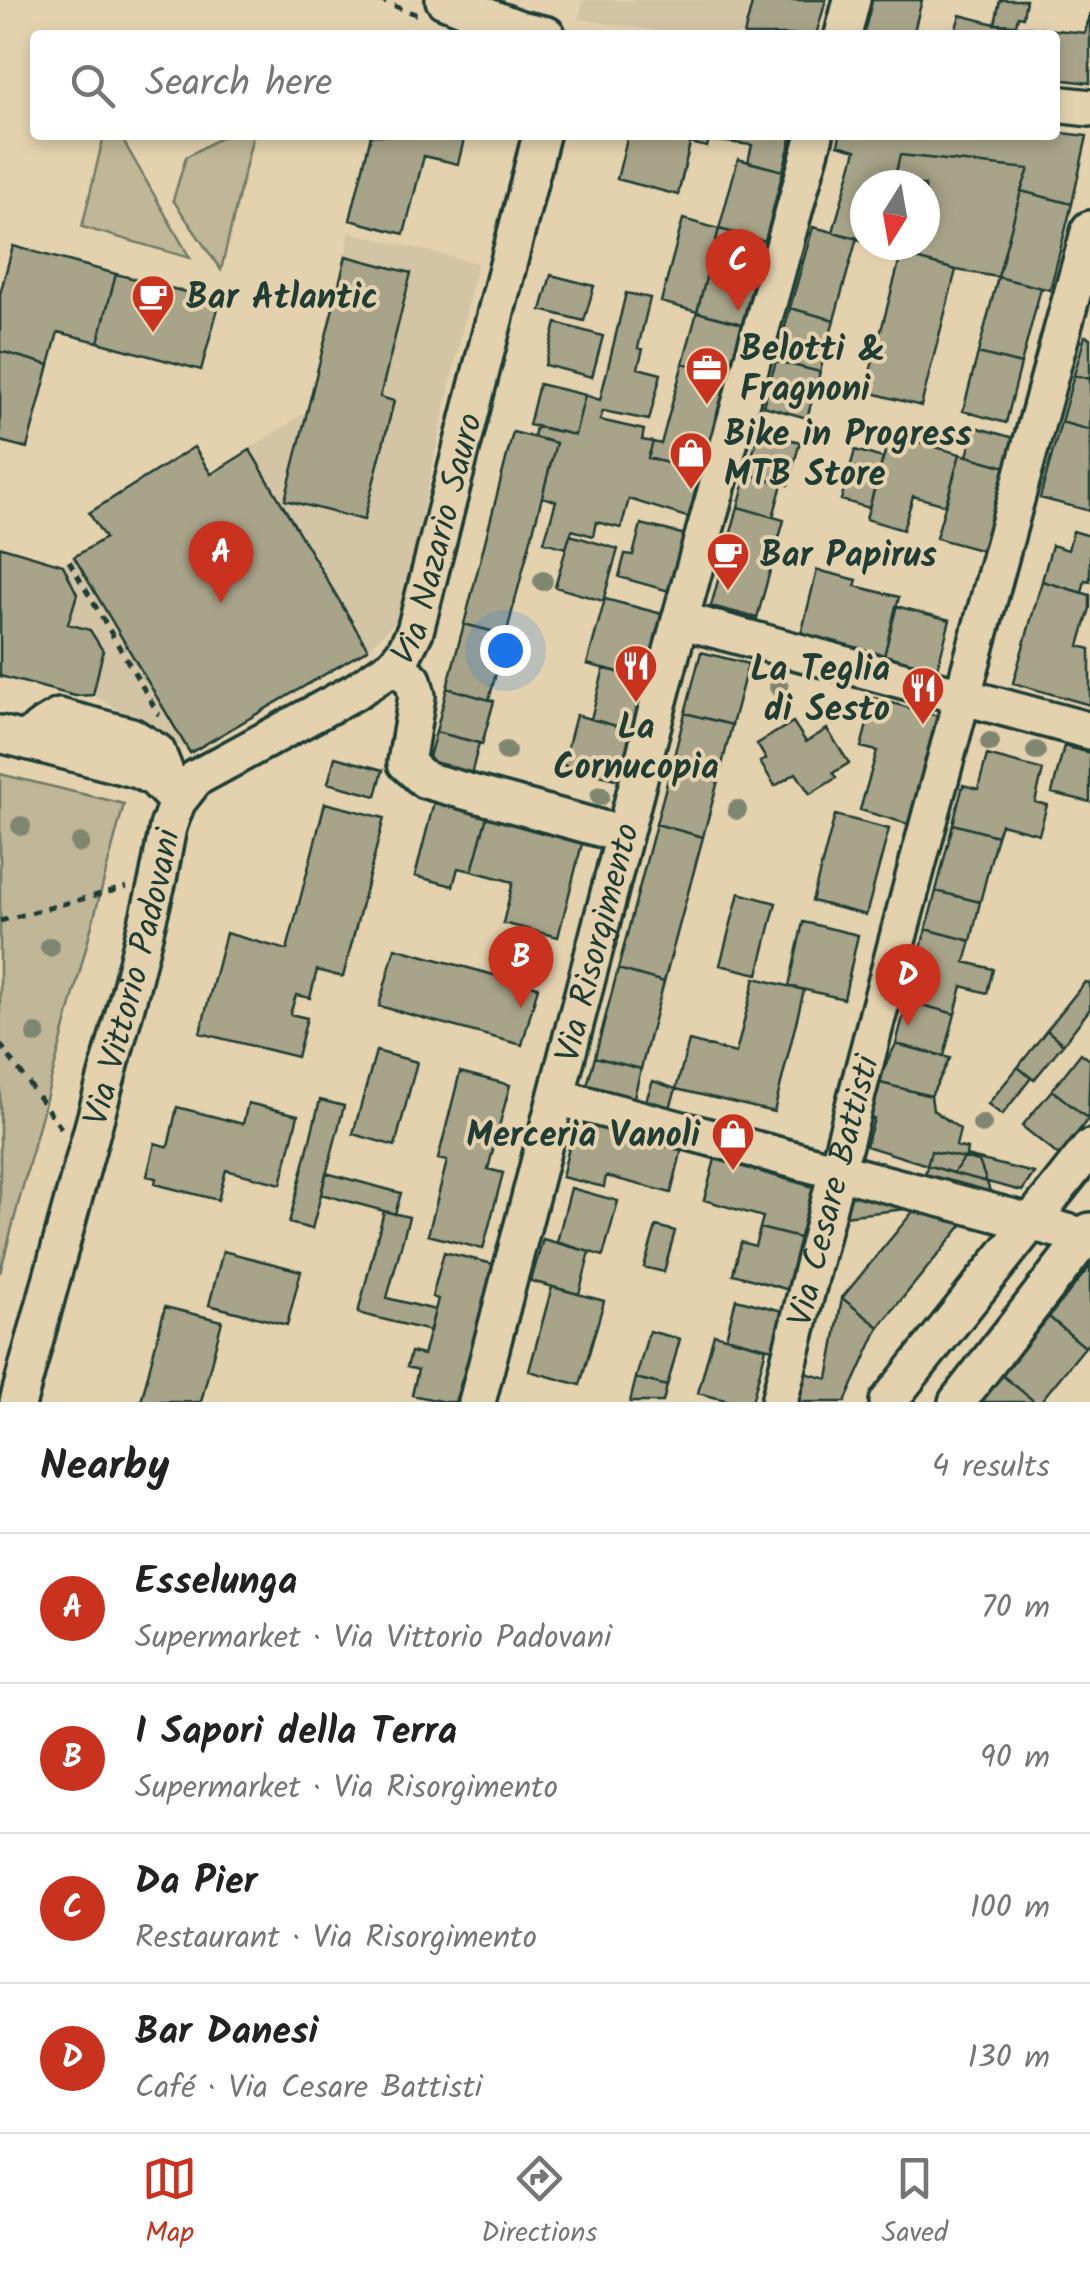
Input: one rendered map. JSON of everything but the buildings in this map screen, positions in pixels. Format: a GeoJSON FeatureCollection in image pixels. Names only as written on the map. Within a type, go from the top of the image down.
{"type":"FeatureCollection","features":[{"type":"Feature","properties":{"kind":"street"},"geometry":{"type":"LineString","coordinates":[[444,0],[528,30]]}},
{"type":"Feature","properties":{"kind":"street"},"geometry":{"type":"LineString","coordinates":[[844,30],[852,0]]}},
{"type":"Feature","properties":{"kind":"street"},"geometry":{"type":"LineString","coordinates":[[1060,105],[1090,108]]}},
{"type":"Feature","properties":{"kind":"street","name":"Via Nazario Sauro"},"geometry":{"type":"LineString","coordinates":[[540,140],[415,631],[394,665],[413,680],[417,696],[406,763],[425,780],[624,836]]}},
{"type":"Feature","properties":{"kind":"street","name":"Via Risorgimento"},"geometry":{"type":"LineString","coordinates":[[476,1402],[680,620],[815,140]]}},
{"type":"Feature","properties":{"kind":"street","name":"Via Cesare Battisti"},"geometry":{"type":"LineString","coordinates":[[780,1402],[836,1170],[1090,229]]}},
{"type":"Feature","properties":{"kind":"street"},"geometry":{"type":"LineString","coordinates":[[680,620],[1090,731]]}},
{"type":"Feature","properties":{"kind":"street","name":"Via Vittorio Padovani"},"geometry":{"type":"LineString","coordinates":[[18,1402],[177,802],[196,778],[356,691],[394,665]]}},
{"type":"Feature","properties":{"kind":"street"},"geometry":{"type":"LineString","coordinates":[[14,738],[138,770],[154,778],[177,802]]}},
{"type":"Feature","properties":{"kind":"street"},"geometry":{"type":"LineString","coordinates":[[557,1097],[1088,1235],[957,1402]]}},
{"type":"Feature","properties":{"kind":"street"},"geometry":{"type":"LineString","coordinates":[[888,1402],[1090,1148]]}},
{"type":"Feature","properties":{"kind":"path"},"geometry":{"type":"LineString","coordinates":[[69,561],[166,728]]}},
{"type":"Feature","properties":{"kind":"path"},"geometry":{"type":"LineString","coordinates":[[0,921],[158,878]]}},
{"type":"Feature","properties":{"kind":"path"},"geometry":{"type":"LineString","coordinates":[[0,1044],[84,1158]]}},
{"type":"Feature","properties":{"kind":"shaded area"},"geometry":{"type":"Polygon","coordinates":[[[578,0],[826,0],[817,30],[652,30],[578,19],[583,2],[578,0]]]}},
{"type":"Feature","properties":{"kind":"shaded area"},"geometry":{"type":"Polygon","coordinates":[[[103,140],[123,140],[190,258],[82,227],[103,140]]]}},
{"type":"Feature","properties":{"kind":"shaded area"},"geometry":{"type":"Polygon","coordinates":[[[216,140],[252,140],[221,270],[173,200],[186,157],[216,140]]]}},
{"type":"Feature","properties":{"kind":"shaded area"},"geometry":{"type":"Polygon","coordinates":[[[349,232],[477,263],[399,618],[368,649],[190,753],[93,695],[75,696],[0,676],[0,548],[63,565],[105,538],[89,513],[194,447],[212,474],[307,411],[349,232]]]}},
{"type":"Feature","properties":{"kind":"shaded area"},"geometry":{"type":"Polygon","coordinates":[[[0,774],[124,804],[0,1273],[0,774]]]}},
{"type":"Feature","properties":{"kind":"place","name":"Da Pier"},"geometry":{"type":"Point","coordinates":[738,311]}},
{"type":"Feature","properties":{"kind":"place","name":"Bar Atlantic"},"geometry":{"type":"Point","coordinates":[153,334]}},
{"type":"Feature","properties":{"kind":"place","name":"Belotti & Fragnoni"},"geometry":{"type":"Point","coordinates":[707,406]}},
{"type":"Feature","properties":{"kind":"place","name":"Bike in Progress MTB Store"},"geometry":{"type":"Point","coordinates":[691,491]}},
{"type":"Feature","properties":{"kind":"place","name":"Bar Papirus"},"geometry":{"type":"Point","coordinates":[728,592]}},
{"type":"Feature","properties":{"kind":"place","name":"Esselunga"},"geometry":{"type":"Point","coordinates":[221,603]}},
{"type":"Feature","properties":{"kind":"place","name":"La Cornucopia"},"geometry":{"type":"Point","coordinates":[636,704]}},
{"type":"Feature","properties":{"kind":"place","name":"La Teglia di Sesto"},"geometry":{"type":"Point","coordinates":[923,726]}},
{"type":"Feature","properties":{"kind":"place","name":"I Sapori della Terra"},"geometry":{"type":"Point","coordinates":[521,1008]}},
{"type":"Feature","properties":{"kind":"place","name":"Bar Danesi"},"geometry":{"type":"Point","coordinates":[908,1026]}},
{"type":"Feature","properties":{"kind":"place","name":"Merceria Vanoli"},"geometry":{"type":"Point","coordinates":[733,1172]}}]}
